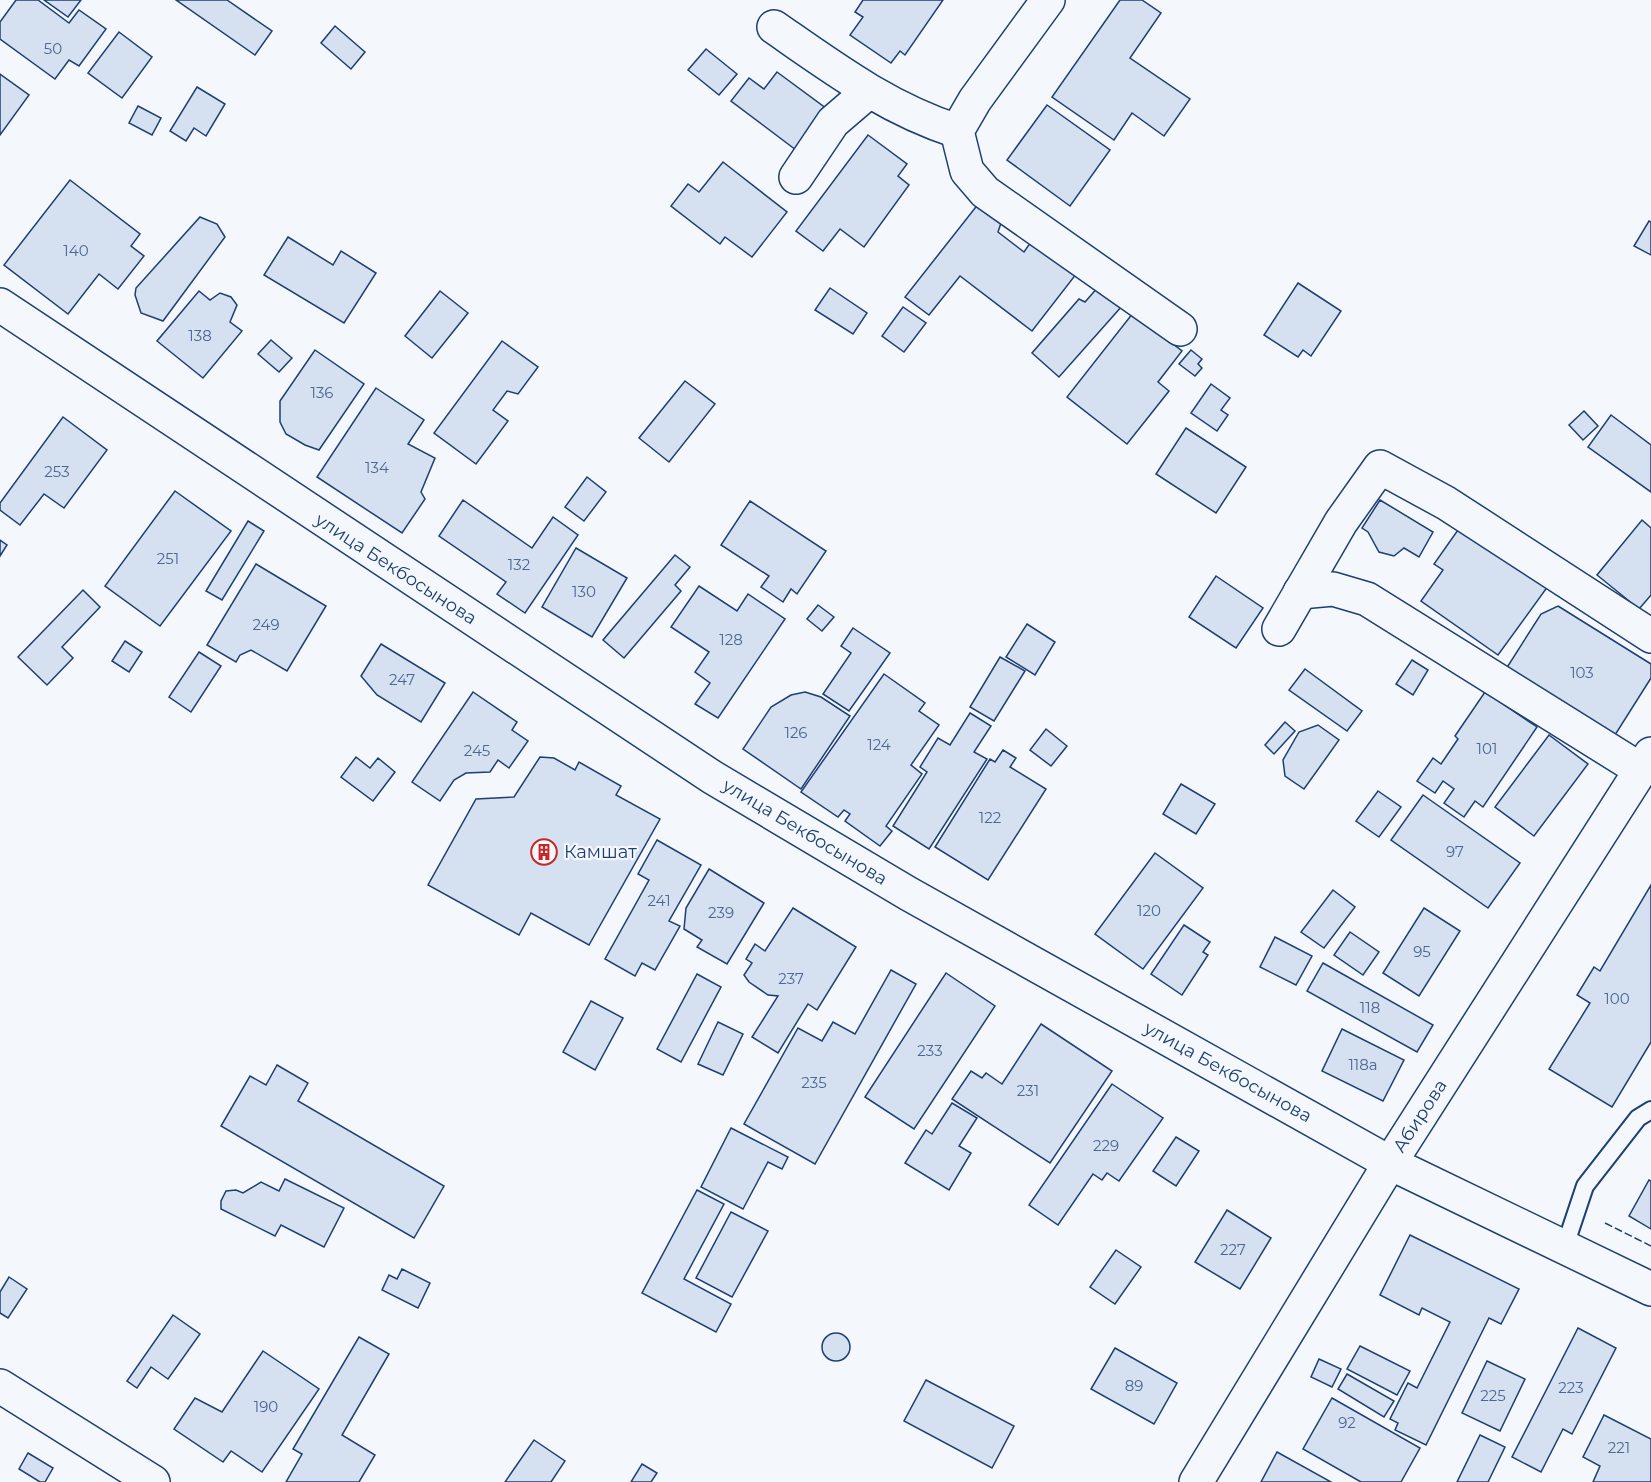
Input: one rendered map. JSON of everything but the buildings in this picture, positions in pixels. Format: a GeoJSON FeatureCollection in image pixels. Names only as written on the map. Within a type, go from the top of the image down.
{"type":"FeatureCollection","features":[{"type":"Feature","properties":{"kind":"street"},"geometry":{"type":"LineString","coordinates":[[1048,0],[975,100],[957,131],[967,171],[985,192],[1180,329]]}},
{"type":"Feature","properties":{"kind":"street"},"geometry":{"type":"LineString","coordinates":[[774,27],[868,92],[920,119],[957,131]]}},
{"type":"Feature","properties":{"kind":"street"},"geometry":{"type":"LineString","coordinates":[[796,177],[833,122],[868,92]]}},
{"type":"Feature","properties":{"kind":"street","name":"улица Бекбосынова"},"geometry":{"type":"LineString","coordinates":[[0,305],[712,777],[909,894],[1390,1163],[1651,1289]]}},
{"type":"Feature","properties":{"kind":"street"},"geometry":{"type":"LineString","coordinates":[[1279,629],[1341,522],[1380,467],[1446,503],[1651,636]]}},
{"type":"Feature","properties":{"kind":"street"},"geometry":{"type":"LineString","coordinates":[[1300,592],[1333,589],[1367,599],[1646,762]]}},
{"type":"Feature","properties":{"kind":"street","name":"Абирова"},"geometry":{"type":"LineString","coordinates":[[1196,1482],[1390,1163],[1646,762]]}},
{"type":"Feature","properties":{"kind":"street"},"geometry":{"type":"LineString","coordinates":[[0,1386],[153,1482]]}},
{"type":"Feature","properties":{"kind":"lane"},"geometry":{"type":"LineString","coordinates":[[1565,1246],[1585,1186],[1638,1118],[1651,1110]]}},
{"type":"Feature","properties":{"kind":"fence"},"geometry":{"type":"LineString","coordinates":[[1605,1223],[1651,1246]]}},
{"type":"Feature","properties":{"kind":"place","name":"Камшат"},"geometry":{"type":"Point","coordinates":[544,852]}}]}
